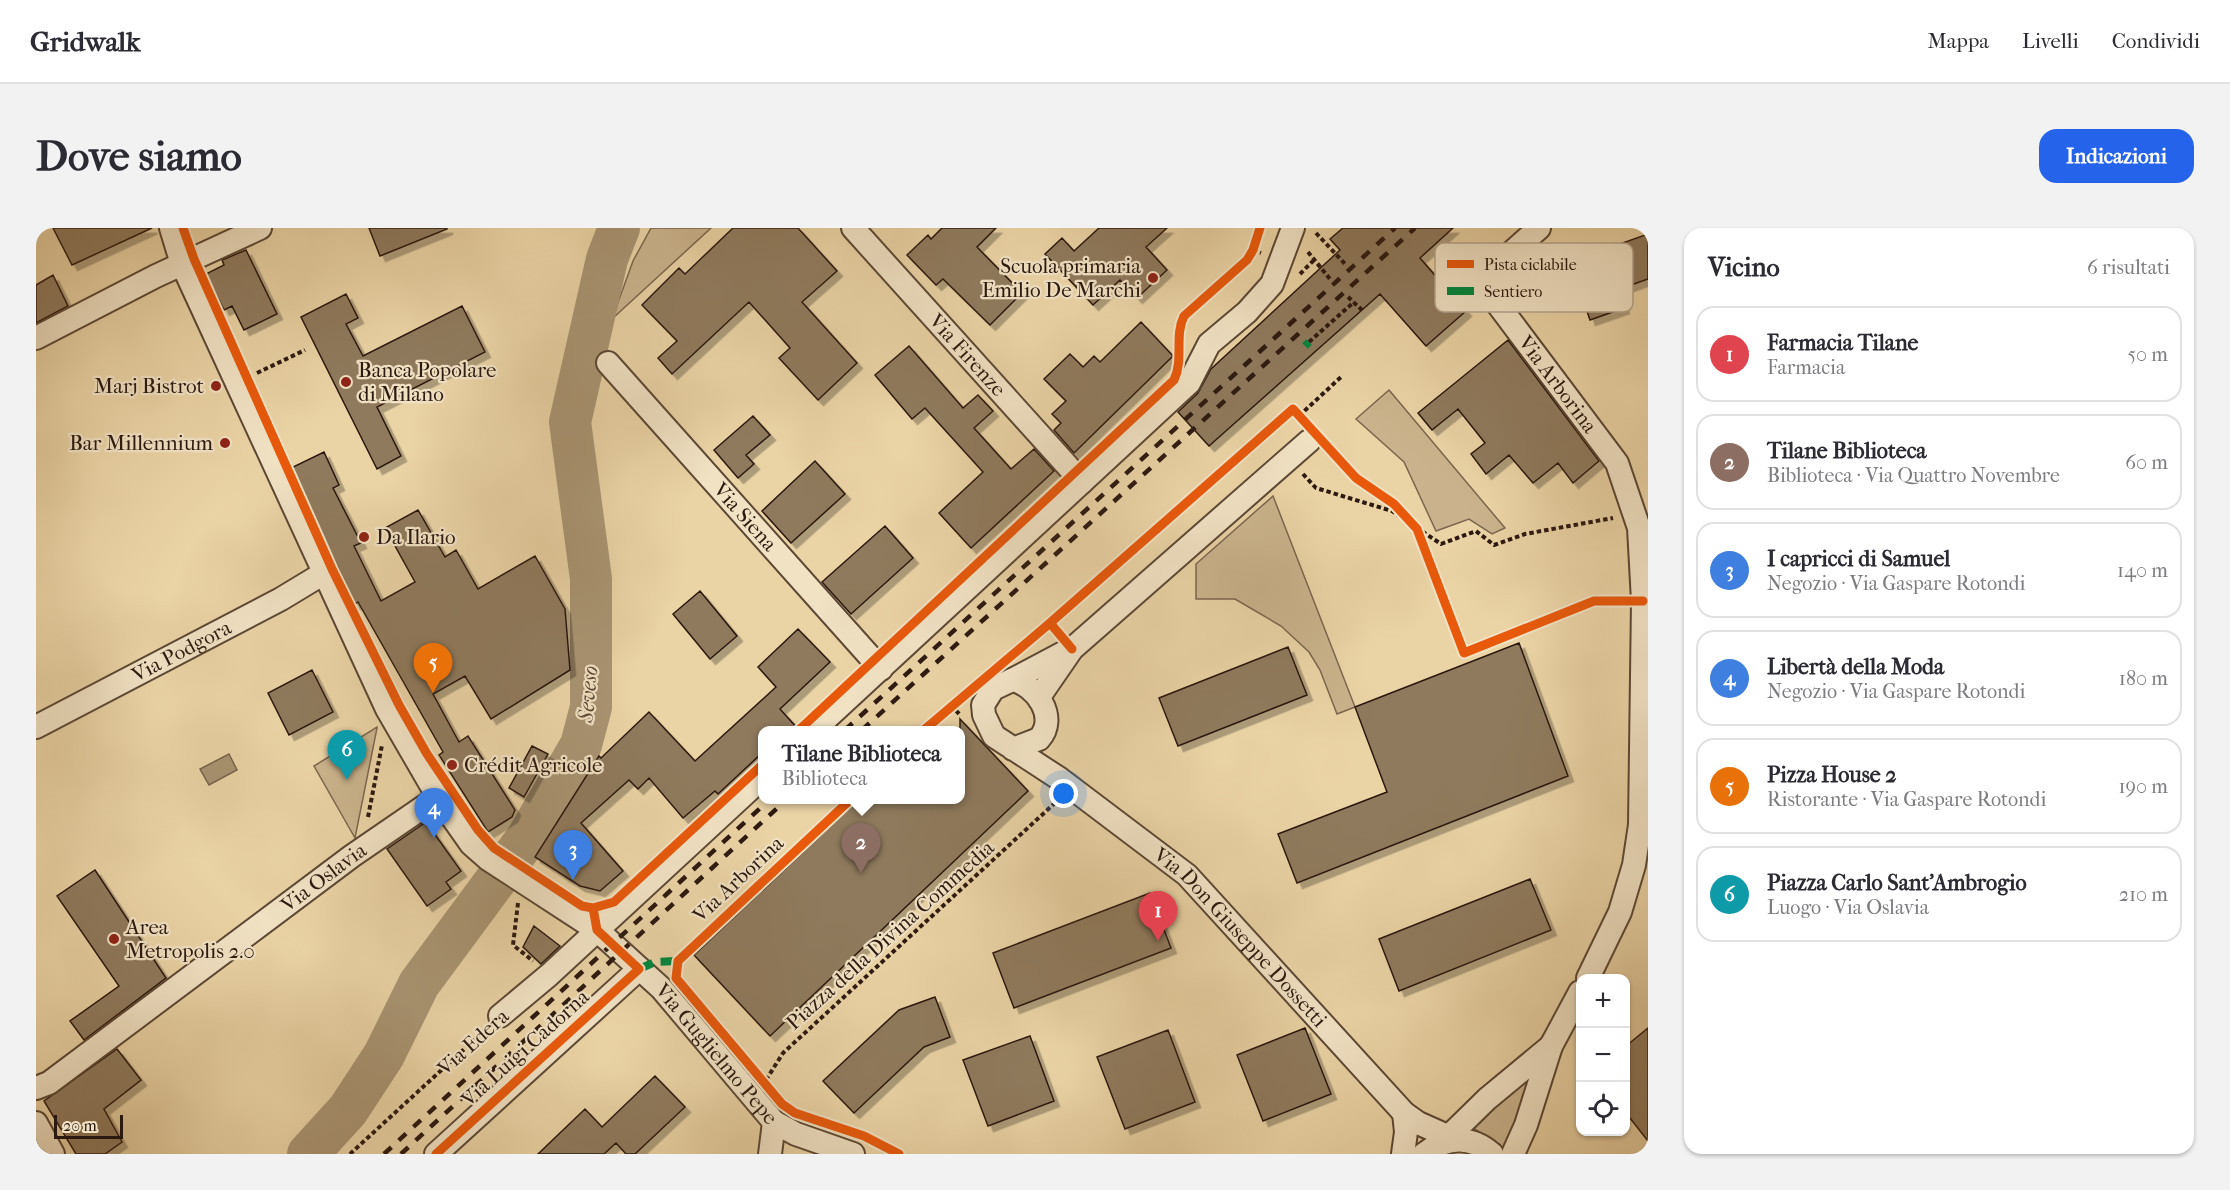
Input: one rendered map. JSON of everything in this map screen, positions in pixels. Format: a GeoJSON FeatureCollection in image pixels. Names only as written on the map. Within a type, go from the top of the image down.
{"type":"FeatureCollection","features":[{"type":"Feature","properties":{"kind":"street","name":"Via Guglielmo Pepe"},"geometry":{"type":"LineString","coordinates":[[171,228],[182,264],[387,709],[438,797],[471,844],[521,882],[597,930],[679,1008],[774,1122],[796,1134],[853,1154]]}},
{"type":"Feature","properties":{"kind":"street"},"geometry":{"type":"LineString","coordinates":[[36,338],[182,264],[260,228]]}},
{"type":"Feature","properties":{"kind":"street","name":"Via Firenze"},"geometry":{"type":"LineString","coordinates":[[853,228],[1082,482]]}},
{"type":"Feature","properties":{"kind":"street"},"geometry":{"type":"LineString","coordinates":[[818,726],[1189,383],[1209,344],[1259,301],[1272,284],[1293,228]]}},
{"type":"Feature","properties":{"kind":"street","name":"Via Arborina"},"geometry":{"type":"LineString","coordinates":[[1522,243],[1539,228]]}},
{"type":"Feature","properties":{"kind":"street","name":"Via Arborina"},"geometry":{"type":"LineString","coordinates":[[1504,312],[1617,463],[1637,521],[1643,601],[1640,825],[1634,865],[1620,912],[1590,974]]}},
{"type":"Feature","properties":{"kind":"street","name":"Via Siena"},"geometry":{"type":"LineString","coordinates":[[608,363],[881,669]]}},
{"type":"Feature","properties":{"kind":"street"},"geometry":{"type":"LineString","coordinates":[[1039,697],[1072,649],[1304,426]]}},
{"type":"Feature","properties":{"kind":"street","name":"Via Podgora"},"geometry":{"type":"LineString","coordinates":[[36,727],[324,573]]}},
{"type":"Feature","properties":{"kind":"street"},"geometry":{"type":"LineString","coordinates":[[1012,680],[1032,688],[1039,697],[1045,717],[1042,735],[1027,745],[1013,749],[1003,744],[988,727],[983,705],[993,689],[1072,649]]}},
{"type":"Feature","properties":{"kind":"street","name":"Via Don Giuseppe Dossetti"},"geometry":{"type":"LineString","coordinates":[[1042,735],[1045,750],[1060,779]]}},
{"type":"Feature","properties":{"kind":"street","name":"Via Don Giuseppe Dossetti"},"geometry":{"type":"LineString","coordinates":[[1013,749],[1060,779],[1187,875],[1404,1113],[1443,1138],[1470,1141],[1492,1154]]}},
{"type":"Feature","properties":{"kind":"street","name":"Via Edera"},"geometry":{"type":"LineString","coordinates":[[500,1016],[549,975],[758,782]]}},
{"type":"Feature","properties":{"kind":"street","name":"Via Oslavia"},"geometry":{"type":"LineString","coordinates":[[36,1088],[50,1083],[352,856],[438,797]]}},
{"type":"Feature","properties":{"kind":"street","name":"Via Luigi Cadorna"},"geometry":{"type":"LineString","coordinates":[[436,1154],[639,969]]}},
{"type":"Feature","properties":{"kind":"street"},"geometry":{"type":"LineString","coordinates":[[1513,1154],[1526,1125],[1551,1046],[1576,1001]]}},
{"type":"Feature","properties":{"kind":"street"},"geometry":{"type":"LineString","coordinates":[[1443,1138],[1551,1046]]}},
{"type":"Feature","properties":{"kind":"street"},"geometry":{"type":"LineString","coordinates":[[1403,1154],[1406,1132],[1404,1113]]}},
{"type":"Feature","properties":{"kind":"street"},"geometry":{"type":"LineString","coordinates":[[770,1154],[774,1122]]}},
{"type":"Feature","properties":{"kind":"street"},"geometry":{"type":"LineString","coordinates":[[36,1123],[54,1154]]}},
{"type":"Feature","properties":{"kind":"path"},"geometry":{"type":"LineString","coordinates":[[1316,233],[1346,265]]}},
{"type":"Feature","properties":{"kind":"path"},"geometry":{"type":"LineString","coordinates":[[1247,260],[1257,239]]}},
{"type":"Feature","properties":{"kind":"path"},"geometry":{"type":"LineString","coordinates":[[1305,249],[1330,279]]}},
{"type":"Feature","properties":{"kind":"path"},"geometry":{"type":"LineString","coordinates":[[1348,297],[1362,310]]}},
{"type":"Feature","properties":{"kind":"path"},"geometry":{"type":"LineString","coordinates":[[1309,342],[1354,302]]}},
{"type":"Feature","properties":{"kind":"path"},"geometry":{"type":"LineString","coordinates":[[248,377],[306,350]]}},
{"type":"Feature","properties":{"kind":"path"},"geometry":{"type":"LineString","coordinates":[[1287,415],[1293,410],[1304,426],[1341,377]]}},
{"type":"Feature","properties":{"kind":"path"},"geometry":{"type":"LineString","coordinates":[[1300,471],[1316,488],[1392,511],[1441,544],[1476,531],[1494,545],[1525,534],[1637,521]]}},
{"type":"Feature","properties":{"kind":"path"},"geometry":{"type":"LineString","coordinates":[[1384,498],[1417,529],[1425,549]]}},
{"type":"Feature","properties":{"kind":"path"},"geometry":{"type":"LineString","coordinates":[[944,711],[960,698]]}},
{"type":"Feature","properties":{"kind":"path"},"geometry":{"type":"LineString","coordinates":[[368,819],[387,709]]}},
{"type":"Feature","properties":{"kind":"path"},"geometry":{"type":"LineString","coordinates":[[521,882],[513,945],[549,975]]}},
{"type":"Feature","properties":{"kind":"path"},"geometry":{"type":"LineString","coordinates":[[757,1074],[768,1086]]}},
{"type":"Feature","properties":{"kind":"shaded area"},"geometry":{"type":"Polygon","coordinates":[[[651,228],[711,228],[612,319],[633,261],[651,228]]]}},
{"type":"Feature","properties":{"kind":"shaded area"},"geometry":{"type":"Polygon","coordinates":[[[1389,390],[1505,528],[1492,534],[1469,519],[1436,531],[1404,462],[1356,419],[1389,390]]]}},
{"type":"Feature","properties":{"kind":"shaded area"},"geometry":{"type":"Polygon","coordinates":[[[1273,496],[1355,707],[1337,714],[1320,670],[1309,652],[1281,626],[1235,599],[1196,599],[1196,564],[1273,496]]]}},
{"type":"Feature","properties":{"kind":"shaded area"},"geometry":{"type":"Polygon","coordinates":[[[377,728],[355,838],[314,766],[377,728]]]}},
{"type":"Feature","properties":{"kind":"shaded area"},"geometry":{"type":"Polygon","coordinates":[[[229,754],[237,770],[209,785],[200,769],[229,754]]]}},
{"type":"Feature","properties":{"kind":"shaded area"},"geometry":{"type":"Polygon","coordinates":[[[1527,1076],[1534,1081],[1505,1149],[1470,1126],[1527,1076]]]}},
{"type":"Feature","properties":{"kind":"building"},"geometry":{"type":"Polygon","coordinates":[[[53,228],[152,228],[72,265],[53,228]]]}},
{"type":"Feature","properties":{"kind":"building"},"geometry":{"type":"Polygon","coordinates":[[[369,228],[447,228],[447,229],[380,256],[369,228]]]}},
{"type":"Feature","properties":{"kind":"building"},"geometry":{"type":"Polygon","coordinates":[[[733,228],[798,228],[837,271],[802,302],[857,363],[818,400],[779,358],[790,348],[749,302],[672,374],[658,358],[677,341],[642,305],[679,268],[685,274],[733,228]]]}},
{"type":"Feature","properties":{"kind":"building"},"geometry":{"type":"Polygon","coordinates":[[[942,228],[996,228],[977,247],[1022,293],[990,325],[943,279],[936,285],[907,255],[928,235],[931,239],[942,228]]]}},
{"type":"Feature","properties":{"kind":"building"},"geometry":{"type":"Polygon","coordinates":[[[1099,228],[1167,228],[1146,247],[1167,270],[1137,298],[1120,280],[1093,305],[1045,254],[1062,238],[1074,251],[1099,228]]]}},
{"type":"Feature","properties":{"kind":"building"},"geometry":{"type":"Polygon","coordinates":[[[1343,228],[1453,228],[1420,258],[1435,275],[1435,312],[1465,312],[1426,346],[1380,294],[1209,446],[1178,412],[1198,393],[1211,369],[1340,250],[1330,239],[1343,228]]]}},
{"type":"Feature","properties":{"kind":"building"},"geometry":{"type":"Polygon","coordinates":[[[1648,234],[1648,279],[1633,284],[1633,243],[1623,243],[1648,234]]]}},
{"type":"Feature","properties":{"kind":"building"},"geometry":{"type":"Polygon","coordinates":[[[246,250],[277,314],[244,330],[232,306],[224,310],[206,274],[224,265],[222,260],[246,250]]]}},
{"type":"Feature","properties":{"kind":"building"},"geometry":{"type":"Polygon","coordinates":[[[53,275],[68,306],[36,323],[36,285],[53,275]]]}},
{"type":"Feature","properties":{"kind":"building"},"geometry":{"type":"Polygon","coordinates":[[[346,294],[358,318],[346,324],[363,356],[462,306],[485,352],[377,407],[401,456],[377,469],[301,317],[346,294]]]}},
{"type":"Feature","properties":{"kind":"building"},"geometry":{"type":"Polygon","coordinates":[[[1587,312],[1613,312],[1590,320],[1587,312]]]}},
{"type":"Feature","properties":{"kind":"building"},"geometry":{"type":"Polygon","coordinates":[[[1141,322],[1173,356],[1074,453],[1054,430],[1061,423],[1052,414],[1066,401],[1044,379],[1070,354],[1083,367],[1094,356],[1100,362],[1141,322]]]}},
{"type":"Feature","properties":{"kind":"building"},"geometry":{"type":"Polygon","coordinates":[[[1508,340],[1599,461],[1573,483],[1558,463],[1533,483],[1509,455],[1486,474],[1471,454],[1485,443],[1458,409],[1432,430],[1418,413],[1508,340]]]}},
{"type":"Feature","properties":{"kind":"building"},"geometry":{"type":"Polygon","coordinates":[[[909,346],[963,408],[978,395],[993,411],[974,428],[1011,469],[1034,449],[1054,471],[971,548],[939,513],[983,472],[925,408],[912,419],[875,375],[909,346]]]}},
{"type":"Feature","properties":{"kind":"building"},"geometry":{"type":"Polygon","coordinates":[[[753,416],[770,435],[746,455],[754,464],[738,478],[714,450],[753,416]]]}},
{"type":"Feature","properties":{"kind":"building"},"geometry":{"type":"Polygon","coordinates":[[[324,452],[339,485],[333,488],[361,543],[354,546],[381,601],[415,582],[385,528],[418,510],[445,557],[456,550],[478,589],[535,556],[565,609],[570,670],[491,719],[465,676],[433,694],[459,742],[468,736],[515,810],[512,817],[488,832],[439,755],[443,752],[358,602],[355,604],[291,468],[324,452]]]}},
{"type":"Feature","properties":{"kind":"building"},"geometry":{"type":"Polygon","coordinates":[[[815,461],[845,494],[791,543],[762,511],[815,461]]]}},
{"type":"Feature","properties":{"kind":"building"},"geometry":{"type":"Polygon","coordinates":[[[885,526],[913,558],[851,614],[822,582],[885,526]]]}},
{"type":"Feature","properties":{"kind":"building"},"geometry":{"type":"Polygon","coordinates":[[[700,591],[737,636],[710,659],[673,614],[700,591]]]}},
{"type":"Feature","properties":{"kind":"building"},"geometry":{"type":"Polygon","coordinates":[[[798,629],[830,662],[780,709],[795,726],[758,726],[758,757],[718,794],[715,791],[683,818],[649,778],[638,789],[629,780],[581,823],[623,871],[600,891],[580,886],[535,857],[599,756],[601,758],[649,712],[695,761],[776,687],[758,667],[798,629]]]}},
{"type":"Feature","properties":{"kind":"building"},"geometry":{"type":"Polygon","coordinates":[[[1519,643],[1568,776],[1297,883],[1278,834],[1387,792],[1355,707],[1519,643]]]}},
{"type":"Feature","properties":{"kind":"building"},"geometry":{"type":"Polygon","coordinates":[[[1288,647],[1307,695],[1178,746],[1159,698],[1288,647]]]}},
{"type":"Feature","properties":{"kind":"building"},"geometry":{"type":"Polygon","coordinates":[[[312,670],[333,712],[289,735],[268,693],[312,670]]]}},
{"type":"Feature","properties":{"kind":"building"},"geometry":{"type":"Polygon","coordinates":[[[960,719],[1028,791],[770,1036],[694,955],[854,804],[965,804],[965,726],[960,726],[960,719]]]}},
{"type":"Feature","properties":{"kind":"building"},"geometry":{"type":"Polygon","coordinates":[[[532,746],[548,754],[524,797],[509,788],[532,746]]]}},
{"type":"Feature","properties":{"kind":"building"},"geometry":{"type":"Polygon","coordinates":[[[426,822],[461,871],[446,882],[451,889],[427,906],[387,849],[426,822]]]}},
{"type":"Feature","properties":{"kind":"building","name":"Area Metropolis 2.0"},"geometry":{"type":"Polygon","coordinates":[[[95,870],[166,978],[84,1040],[70,1021],[119,986],[57,896],[95,870]]]}},
{"type":"Feature","properties":{"kind":"building"},"geometry":{"type":"Polygon","coordinates":[[[1530,879],[1551,930],[1399,991],[1379,939],[1530,879]]]}},
{"type":"Feature","properties":{"kind":"building"},"geometry":{"type":"Polygon","coordinates":[[[1150,893],[1171,948],[1014,1008],[993,953],[1150,893]]]}},
{"type":"Feature","properties":{"kind":"building"},"geometry":{"type":"Polygon","coordinates":[[[534,926],[560,946],[541,964],[523,947],[534,926]]]}},
{"type":"Feature","properties":{"kind":"building"},"geometry":{"type":"Polygon","coordinates":[[[935,997],[950,1037],[924,1047],[854,1113],[823,1081],[899,1010],[935,997]]]}},
{"type":"Feature","properties":{"kind":"building"},"geometry":{"type":"Polygon","coordinates":[[[1305,1028],[1331,1094],[1263,1121],[1237,1055],[1305,1028]]]}},
{"type":"Feature","properties":{"kind":"building"},"geometry":{"type":"Polygon","coordinates":[[[1648,1028],[1648,1141],[1630,1118],[1630,1043],[1648,1028]]]}},
{"type":"Feature","properties":{"kind":"building"},"geometry":{"type":"Polygon","coordinates":[[[1168,1030],[1195,1102],[1125,1129],[1097,1057],[1168,1030]]]}},
{"type":"Feature","properties":{"kind":"building"},"geometry":{"type":"Polygon","coordinates":[[[1030,1036],[1054,1101],[988,1126],[963,1060],[1030,1036]]]}},
{"type":"Feature","properties":{"kind":"building"},"geometry":{"type":"Polygon","coordinates":[[[117,1049],[141,1080],[104,1109],[122,1142],[105,1154],[76,1154],[44,1101],[117,1049]]]}},
{"type":"Feature","properties":{"kind":"building"},"geometry":{"type":"Polygon","coordinates":[[[655,1076],[685,1107],[635,1154],[626,1154],[616,1143],[604,1154],[538,1154],[585,1109],[602,1127],[655,1076]]]}},
{"type":"Feature","properties":{"kind":"waterway","name":"Seveso"},"geometry":{"type":"LineString","coordinates":[[308,1154],[348,1110],[384,1055],[419,984],[527,838],[581,745],[591,707],[591,579],[570,422],[607,259],[619,228]]}},
{"type":"Feature","properties":{"kind":"railway"},"geometry":{"type":"LineString","coordinates":[[849,726],[1395,228]]}},
{"type":"Feature","properties":{"kind":"railway"},"geometry":{"type":"LineString","coordinates":[[866,726],[1415,228]]}},
{"type":"Feature","properties":{"kind":"railway"},"geometry":{"type":"LineString","coordinates":[[384,1154],[765,804]]}},
{"type":"Feature","properties":{"kind":"railway"},"geometry":{"type":"LineString","coordinates":[[401,1154],[782,804]]}},
{"type":"Feature","properties":{"kind":"marked path"},"geometry":{"type":"LineString","coordinates":[[1305,346],[1309,342]]}},
{"type":"Feature","properties":{"kind":"marked path"},"geometry":{"type":"LineString","coordinates":[[639,969],[655,962],[678,961]]}},
{"type":"Feature","properties":{"kind":"cycle path"},"geometry":{"type":"LineString","coordinates":[[183,228],[194,259],[332,569],[399,705],[427,754],[478,830],[494,848],[582,906],[593,908],[614,902],[758,769]]}},
{"type":"Feature","properties":{"kind":"cycle path"},"geometry":{"type":"LineString","coordinates":[[803,726],[1174,380],[1184,316],[1247,260],[1260,228]]}},
{"type":"Feature","properties":{"kind":"cycle path"},"geometry":{"type":"LineString","coordinates":[[1050,623],[1293,409],[1356,478],[1394,504],[1417,529],[1464,653],[1594,601],[1643,601]]}},
{"type":"Feature","properties":{"kind":"cycle path"},"geometry":{"type":"LineString","coordinates":[[929,726],[1050,623],[1072,649]]}},
{"type":"Feature","properties":{"kind":"cycle path"},"geometry":{"type":"LineString","coordinates":[[846,804],[678,961],[676,978],[782,1104],[795,1113],[864,1136],[899,1154]]}},
{"type":"Feature","properties":{"kind":"cycle path"},"geometry":{"type":"LineString","coordinates":[[436,1154],[639,969],[597,930],[593,908]]}},
{"type":"Feature","properties":{"kind":"place","name":"Scuola primaria Emilio De Marchi"},"geometry":{"type":"Point","coordinates":[1153,278]}},
{"type":"Feature","properties":{"kind":"place","name":"Banca Popolare di Milano"},"geometry":{"type":"Point","coordinates":[346,382]}},
{"type":"Feature","properties":{"kind":"place","name":"Marj Bistrot"},"geometry":{"type":"Point","coordinates":[216,386]}},
{"type":"Feature","properties":{"kind":"place","name":"Bar Millennium"},"geometry":{"type":"Point","coordinates":[225,443]}},
{"type":"Feature","properties":{"kind":"place","name":"Da Ilario"},"geometry":{"type":"Point","coordinates":[364,537]}},
{"type":"Feature","properties":{"kind":"place","name":"Pizza House 2"},"geometry":{"type":"Point","coordinates":[433,693]}},
{"type":"Feature","properties":{"kind":"place","name":"Crédit Agricole"},"geometry":{"type":"Point","coordinates":[452,765]}},
{"type":"Feature","properties":{"kind":"place","name":"Piazza Carlo Sant'Ambrogio"},"geometry":{"type":"Point","coordinates":[347,780]}},
{"type":"Feature","properties":{"kind":"place","name":"Libertà della Moda"},"geometry":{"type":"Point","coordinates":[434,838]}},
{"type":"Feature","properties":{"kind":"place","name":"Tilane Biblioteca"},"geometry":{"type":"Point","coordinates":[861,873]}},
{"type":"Feature","properties":{"kind":"place","name":"I capricci di Samuel"},"geometry":{"type":"Point","coordinates":[573,880]}},
{"type":"Feature","properties":{"kind":"place","name":"Area Metropolis 2.0"},"geometry":{"type":"Point","coordinates":[114,939]}},
{"type":"Feature","properties":{"kind":"place","name":"Farmacia Tilane"},"geometry":{"type":"Point","coordinates":[1158,941]}}]}
